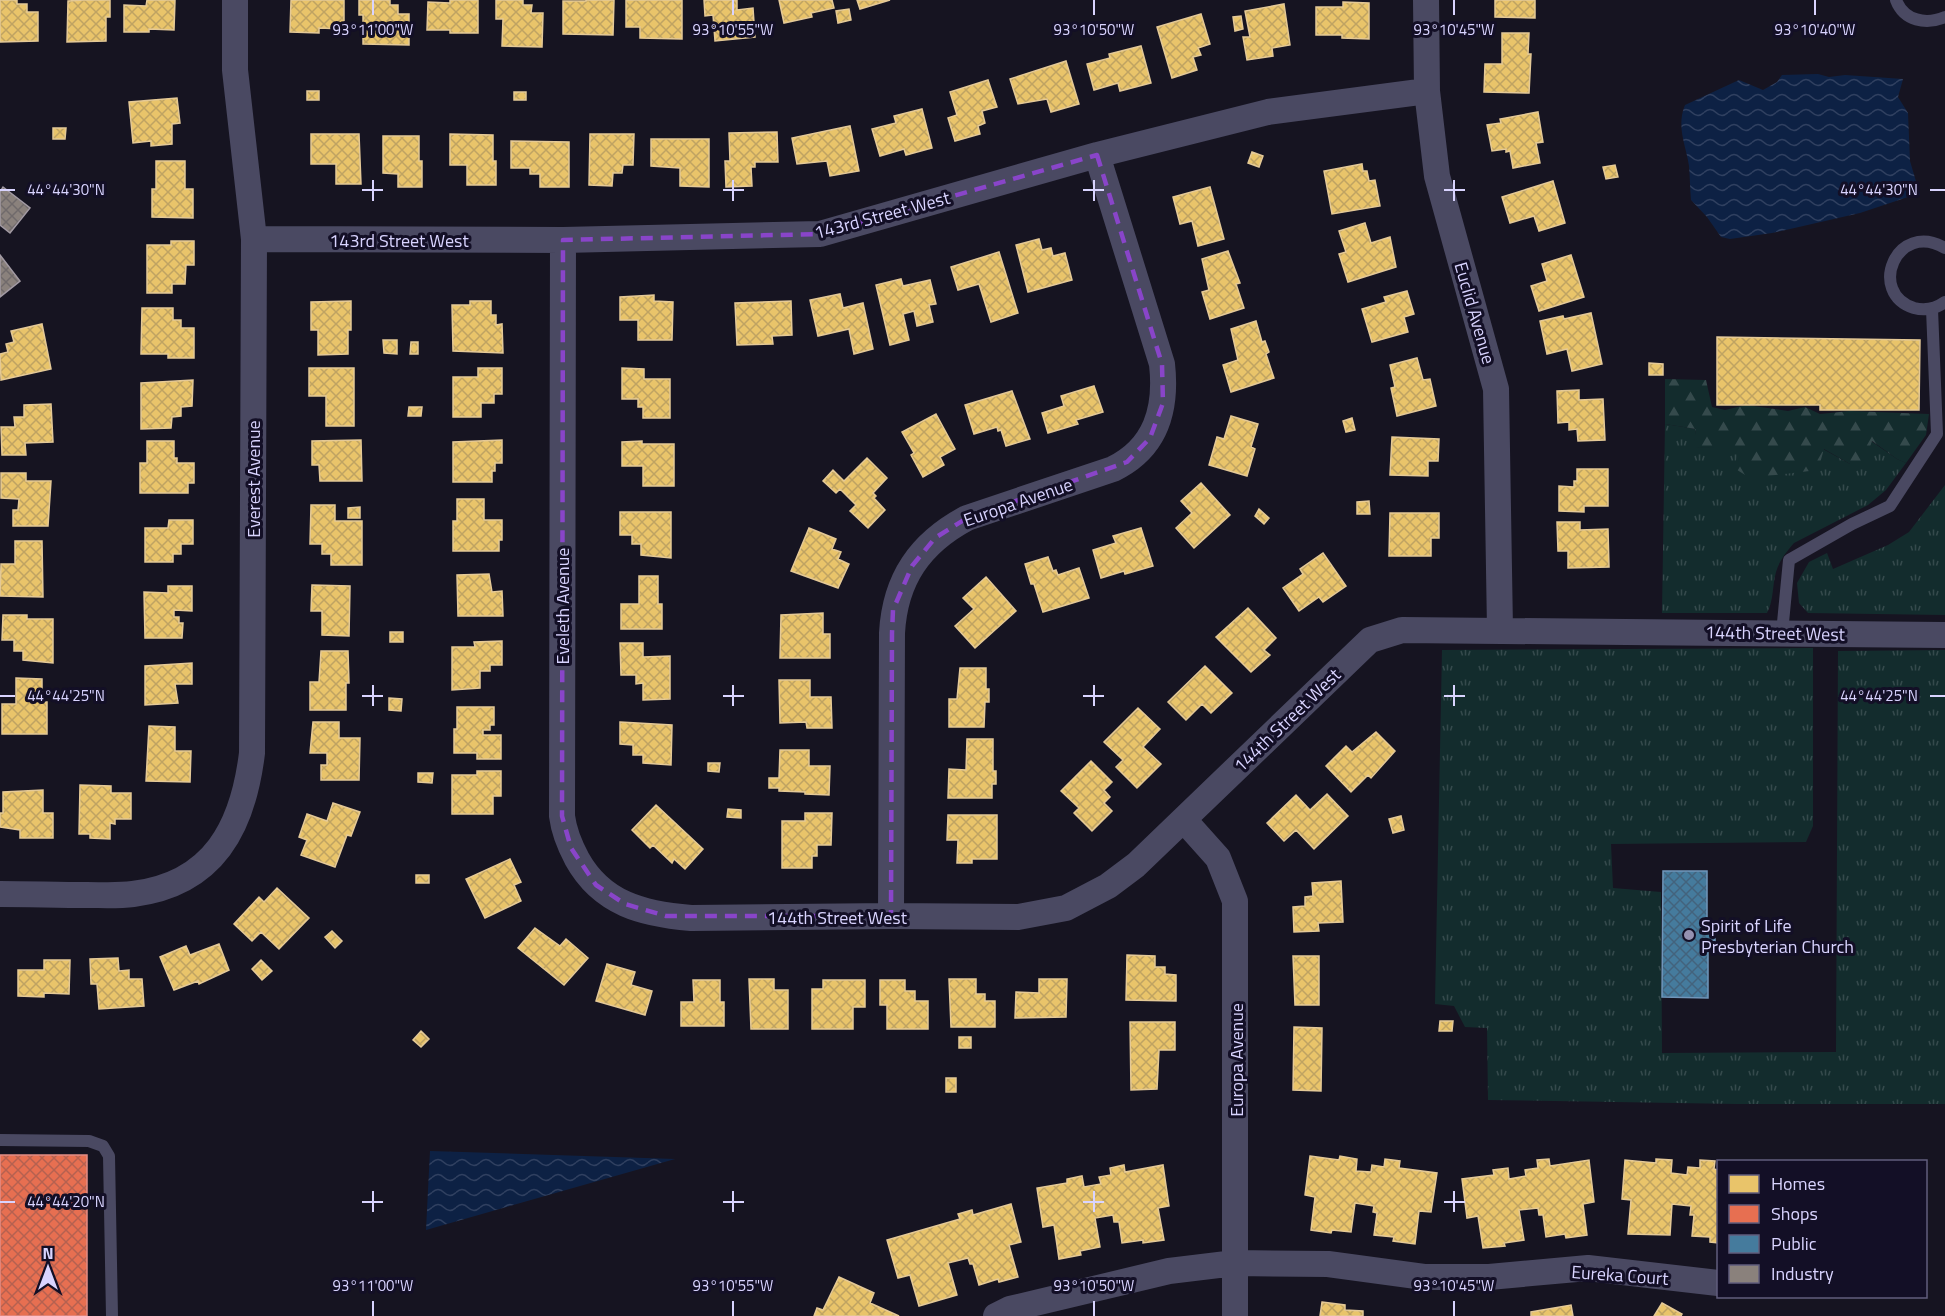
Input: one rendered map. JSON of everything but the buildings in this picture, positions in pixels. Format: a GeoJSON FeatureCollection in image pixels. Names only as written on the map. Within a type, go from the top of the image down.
{"type":"FeatureCollection","features":[{"type":"Feature","properties":{"kind":"street","name":"Everest Avenue"},"geometry":{"type":"LineString","coordinates":[[0,894],[131,895],[173,885],[195,872],[222,844],[236,822],[249,775],[252,753],[254,239],[236,70],[235,0]]}},
{"type":"Feature","properties":{"kind":"street","name":"Euclid Avenue"},"geometry":{"type":"LineString","coordinates":[[1426,0],[1427,91],[1437,176],[1496,389],[1500,630]]}},
{"type":"Feature","properties":{"kind":"street","name":"143rd Street West"},"geometry":{"type":"LineString","coordinates":[[254,239],[563,240],[820,234],[1097,155],[1268,112],[1427,91]]}},
{"type":"Feature","properties":{"kind":"street","name":"Europa Avenue"},"geometry":{"type":"LineString","coordinates":[[891,916],[893,610],[912,566],[935,538],[967,518],[1113,469],[1127,462],[1150,438],[1163,403],[1162,364],[1097,155]]}},
{"type":"Feature","properties":{"kind":"street","name":"Eveleth Avenue"},"geometry":{"type":"LineString","coordinates":[[563,240],[562,816],[564,832],[582,868],[609,896],[634,907],[666,916]]}},
{"type":"Feature","properties":{"kind":"street","name":"144th Street West"},"geometry":{"type":"LineString","coordinates":[[666,916],[691,918],[891,916],[1018,918],[1066,908],[1108,886],[1136,865],[1370,640],[1402,630],[1945,635]]}},
{"type":"Feature","properties":{"kind":"street","name":"Europa Avenue"},"geometry":{"type":"LineString","coordinates":[[1184,820],[1218,858],[1235,901],[1235,1316]]}},
{"type":"Feature","properties":{"kind":"street","name":"Eureka Court"},"geometry":{"type":"LineString","coordinates":[[996,1316],[1010,1309],[1169,1271],[1235,1263],[1328,1264],[1424,1277],[1489,1277],[1588,1269],[1717,1283]]}},
{"type":"Feature","properties":{"kind":"lane"},"geometry":{"type":"LineString","coordinates":[[1896,0],[1905,14],[1914,20],[1926,22],[1945,17]]}},
{"type":"Feature","properties":{"kind":"lane"},"geometry":{"type":"LineString","coordinates":[[1945,248],[1926,241],[1915,242],[1904,248],[1896,256],[1891,267],[1890,279],[1893,290],[1900,300],[1909,306],[1921,310],[1932,309],[1945,303]]}},
{"type":"Feature","properties":{"kind":"lane"},"geometry":{"type":"LineString","coordinates":[[1782,633],[1789,560],[1852,524],[1890,506],[1937,434],[1932,309]]}},
{"type":"Feature","properties":{"kind":"lane"},"geometry":{"type":"LineString","coordinates":[[0,1140],[89,1141],[103,1146],[107,1151],[109,1156],[112,1316]]}},
{"type":"Feature","properties":{"kind":"highlighted area"},"geometry":{"type":"Polygon","coordinates":[[[1097,155],[1162,364],[1163,403],[1150,438],[1127,462],[967,518],[935,538],[912,566],[893,610],[891,916],[666,916],[625,904],[596,885],[571,848],[562,816],[563,240],[820,234],[1097,155]]]}},
{"type":"Feature","properties":{"kind":"green space"},"geometry":{"type":"Polygon","coordinates":[[[1665,379],[1706,380],[1712,407],[1725,410],[1746,405],[1788,411],[1805,407],[1820,414],[1850,411],[1929,414],[1926,435],[1906,463],[1872,441],[1864,464],[1850,464],[1824,449],[1818,470],[1750,478],[1734,468],[1739,449],[1693,447],[1696,429],[1665,424],[1665,379]]]}},
{"type":"Feature","properties":{"kind":"green space"},"geometry":{"type":"Polygon","coordinates":[[[1665,424],[1696,429],[1694,447],[1823,449],[1850,464],[1871,441],[1906,463],[1886,490],[1868,505],[1794,543],[1777,568],[1767,613],[1662,613],[1665,424]]]}},
{"type":"Feature","properties":{"kind":"green space"},"geometry":{"type":"Polygon","coordinates":[[[1945,485],[1945,615],[1808,613],[1799,603],[1797,583],[1809,562],[1827,553],[1833,569],[1888,545],[1909,532],[1945,485]]]}},
{"type":"Feature","properties":{"kind":"green space"},"geometry":{"type":"Polygon","coordinates":[[[1813,648],[1813,826],[1806,842],[1611,844],[1613,888],[1661,892],[1662,1053],[1836,1052],[1838,651],[1945,650],[1945,1104],[1737,1104],[1488,1100],[1487,1028],[1465,1027],[1454,1006],[1435,1004],[1442,650],[1813,648]]]}},
{"type":"Feature","properties":{"kind":"water"},"geometry":{"type":"Polygon","coordinates":[[[1818,74],[1829,77],[1845,75],[1903,79],[1898,97],[1908,113],[1910,161],[1920,195],[1860,213],[1772,233],[1730,239],[1721,237],[1691,200],[1689,166],[1681,121],[1685,105],[1739,80],[1763,90],[1777,82],[1782,75],[1818,74]]]}},
{"type":"Feature","properties":{"kind":"water"},"geometry":{"type":"Polygon","coordinates":[[[430,1151],[675,1159],[426,1230],[430,1151]]]}},
{"type":"Feature","properties":{"kind":"place","name":"Spirit of Life Presbyterian Church"},"geometry":{"type":"Point","coordinates":[1689,935]}}]}
